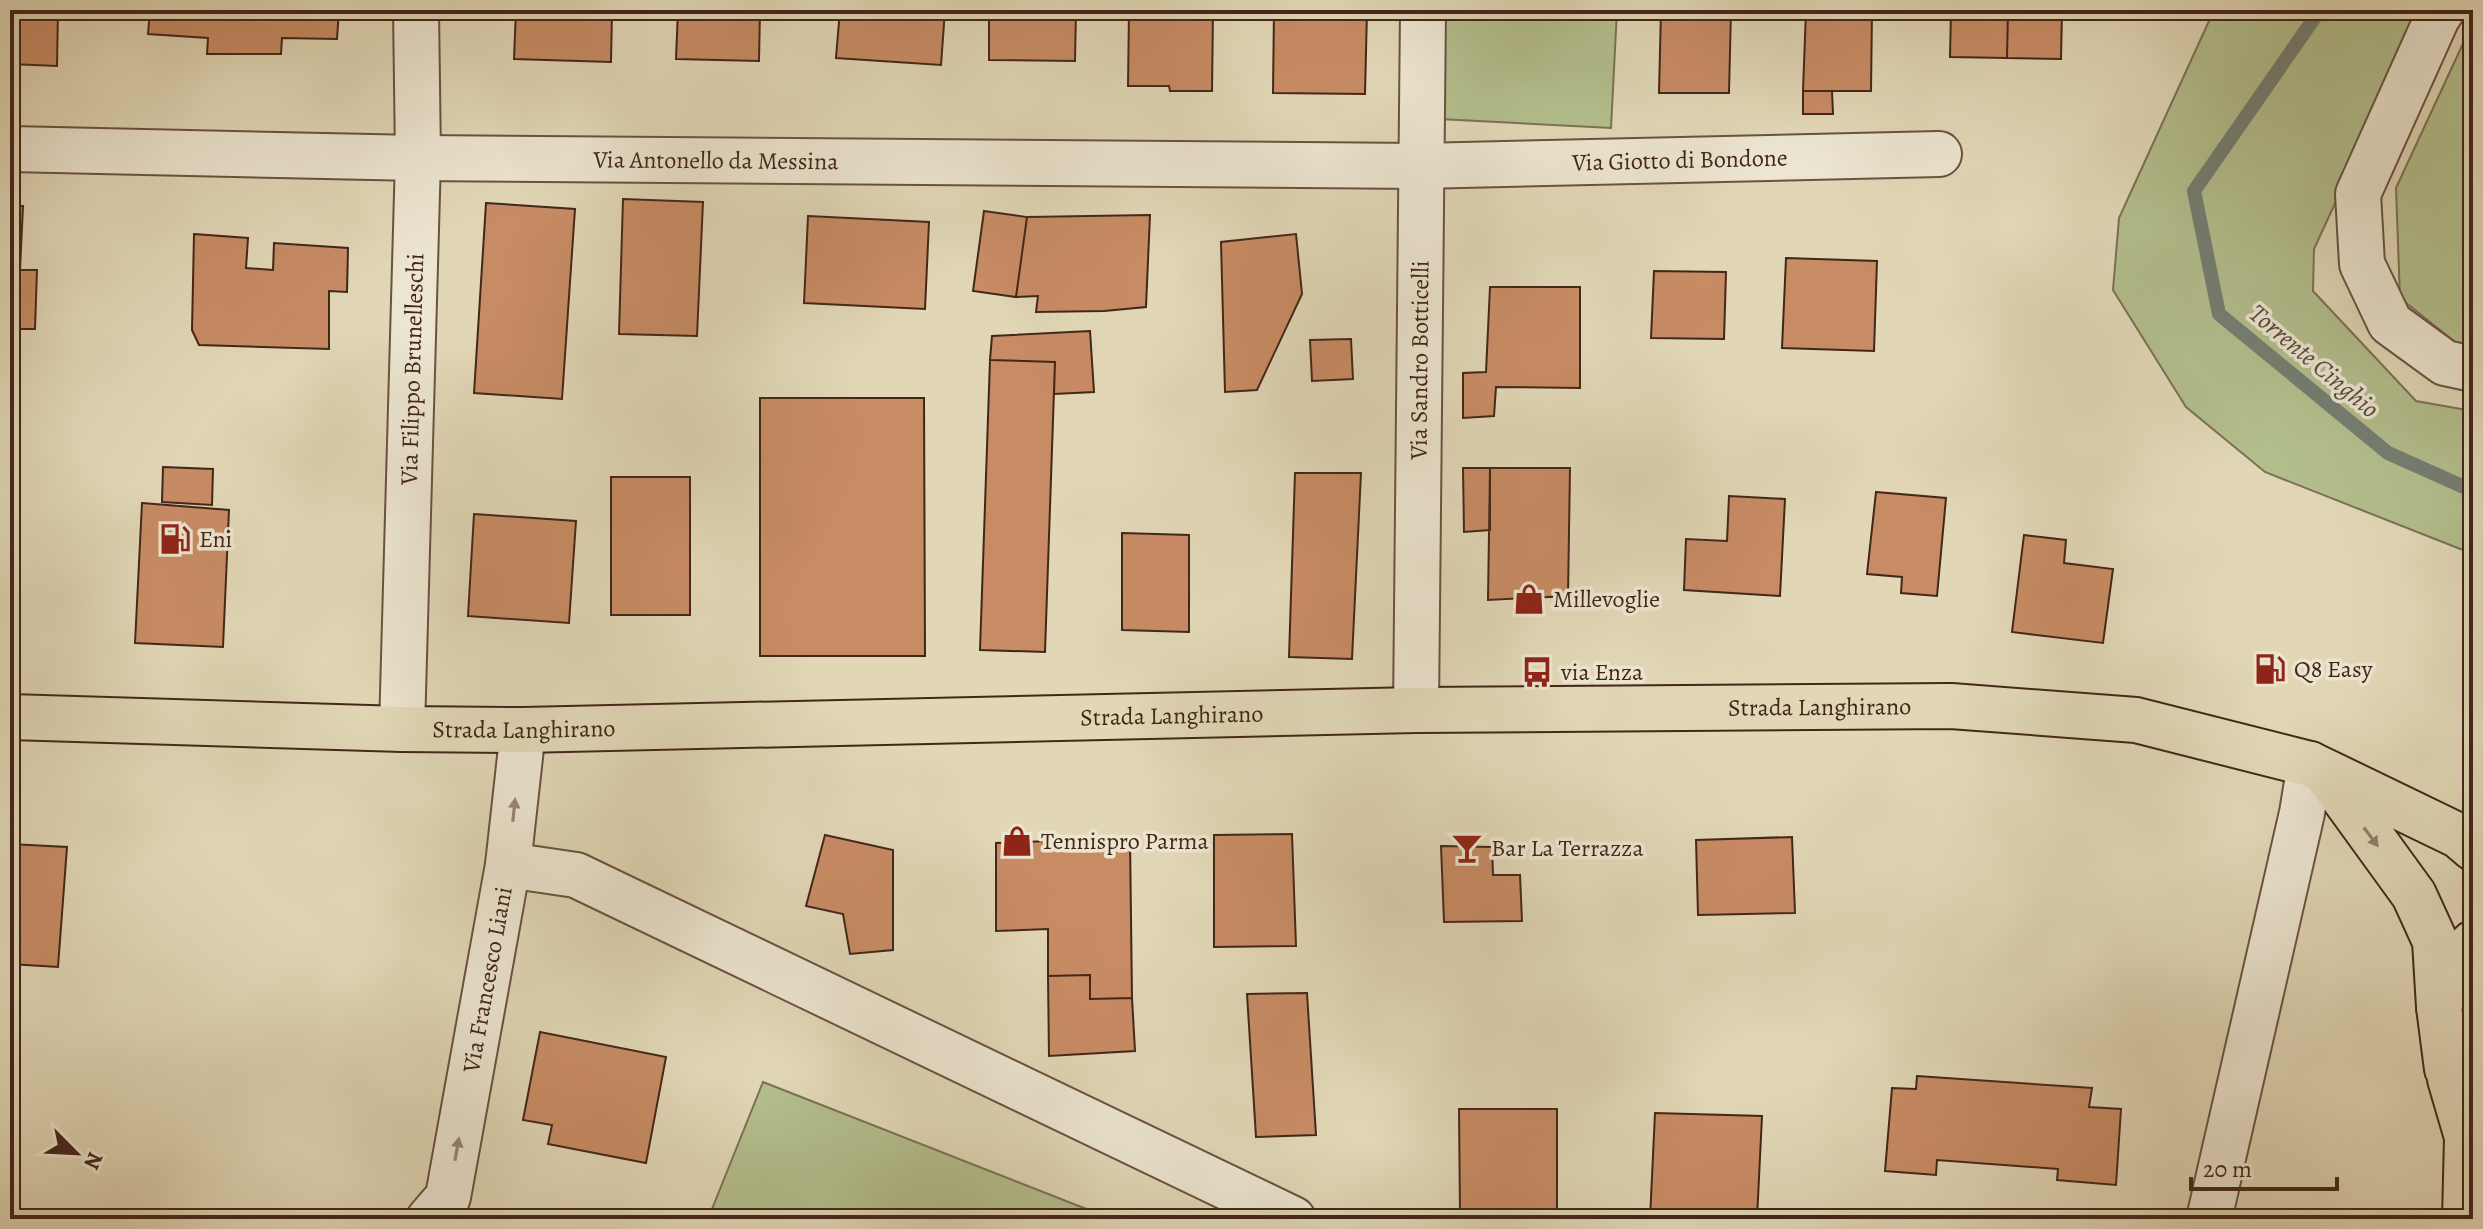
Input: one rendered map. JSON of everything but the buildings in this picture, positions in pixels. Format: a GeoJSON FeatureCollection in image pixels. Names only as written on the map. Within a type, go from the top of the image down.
{"type":"FeatureCollection","features":[{"type":"Feature","properties":{"kind":"main road","name":"Strada Langhirano"},"geometry":{"type":"LineString","coordinates":[[10,717],[523,730],[1416,710],[1951,706],[2136,720],[2318,769],[2459,836],[2473,848]]}},
{"type":"Feature","properties":{"kind":"main road"},"geometry":{"type":"LineString","coordinates":[[2318,769],[2414,895],[2435,941],[2447,1069],[2467,1137],[2465,1219]]}},
{"type":"Feature","properties":{"kind":"main road"},"geometry":{"type":"LineString","coordinates":[[2439,1007],[2457,959],[2473,943]]}},
{"type":"Feature","properties":{"kind":"main road"},"geometry":{"type":"LineString","coordinates":[[2447,1069],[2473,1107]]}},
{"type":"Feature","properties":{"kind":"street","name":"Via Filippo Brunelleschi"},"geometry":{"type":"LineString","coordinates":[[402,729],[418,158],[416,10]]}},
{"type":"Feature","properties":{"kind":"street","name":"Via Sandro Botticelli"},"geometry":{"type":"LineString","coordinates":[[1416,710],[1423,10]]}},
{"type":"Feature","properties":{"kind":"street"},"geometry":{"type":"LineString","coordinates":[[2442,10],[2358,194],[2362,264],[2390,323],[2445,363],[2473,369]]}},
{"type":"Feature","properties":{"kind":"street","name":"Via Antonello da Messina"},"geometry":{"type":"LineString","coordinates":[[10,149],[418,158],[1420,166]]}},
{"type":"Feature","properties":{"kind":"street","name":"Via Giotto di Bondone"},"geometry":{"type":"LineString","coordinates":[[1420,166],[1939,154]]}},
{"type":"Feature","properties":{"kind":"street","name":"Via Francesco Liani"},"geometry":{"type":"LineString","coordinates":[[429,1219],[448,1197],[508,865],[523,730]]}},
{"type":"Feature","properties":{"kind":"street"},"geometry":{"type":"LineString","coordinates":[[2209,1219],[2302,813],[2318,769]]}},
{"type":"Feature","properties":{"kind":"street"},"geometry":{"type":"LineString","coordinates":[[508,865],[576,875],[1293,1219]]}},
{"type":"Feature","properties":{"kind":"green space"},"geometry":{"type":"Polygon","coordinates":[[[1443,10],[1617,10],[1611,128],[1440,119],[1443,10]]]}},
{"type":"Feature","properties":{"kind":"green space"},"geometry":{"type":"Polygon","coordinates":[[[2214,10],[2424,10],[2314,249],[2313,291],[2416,401],[2473,411],[2473,554],[2265,472],[2186,407],[2113,290],[2119,218],[2214,10]]]}},
{"type":"Feature","properties":{"kind":"green space"},"geometry":{"type":"Polygon","coordinates":[[[2473,22],[2473,345],[2460,346],[2400,298],[2396,188],[2473,22]]]}},
{"type":"Feature","properties":{"kind":"green space"},"geometry":{"type":"Polygon","coordinates":[[[763,1082],[1112,1219],[708,1219],[763,1082]]]}},
{"type":"Feature","properties":{"kind":"waterway","name":"Torrente Cinghio"},"geometry":{"type":"LineString","coordinates":[[2320,10],[2194,191],[2219,314],[2388,453],[2473,491]]}},
{"type":"Feature","properties":{"kind":"place","name":"Eni"},"geometry":{"type":"Point","coordinates":[175,539]}},
{"type":"Feature","properties":{"kind":"place","name":"Millevoglie"},"geometry":{"type":"Point","coordinates":[1529,599]}},
{"type":"Feature","properties":{"kind":"place","name":"Q8 Easy"},"geometry":{"type":"Point","coordinates":[2270,669]}},
{"type":"Feature","properties":{"kind":"place","name":"via Enza"},"geometry":{"type":"Point","coordinates":[1537,672]}},
{"type":"Feature","properties":{"kind":"place","name":"Tennispro Parma"},"geometry":{"type":"Point","coordinates":[1017,841]}},
{"type":"Feature","properties":{"kind":"place","name":"Bar La Terrazza"},"geometry":{"type":"Point","coordinates":[1467,848]}}]}
